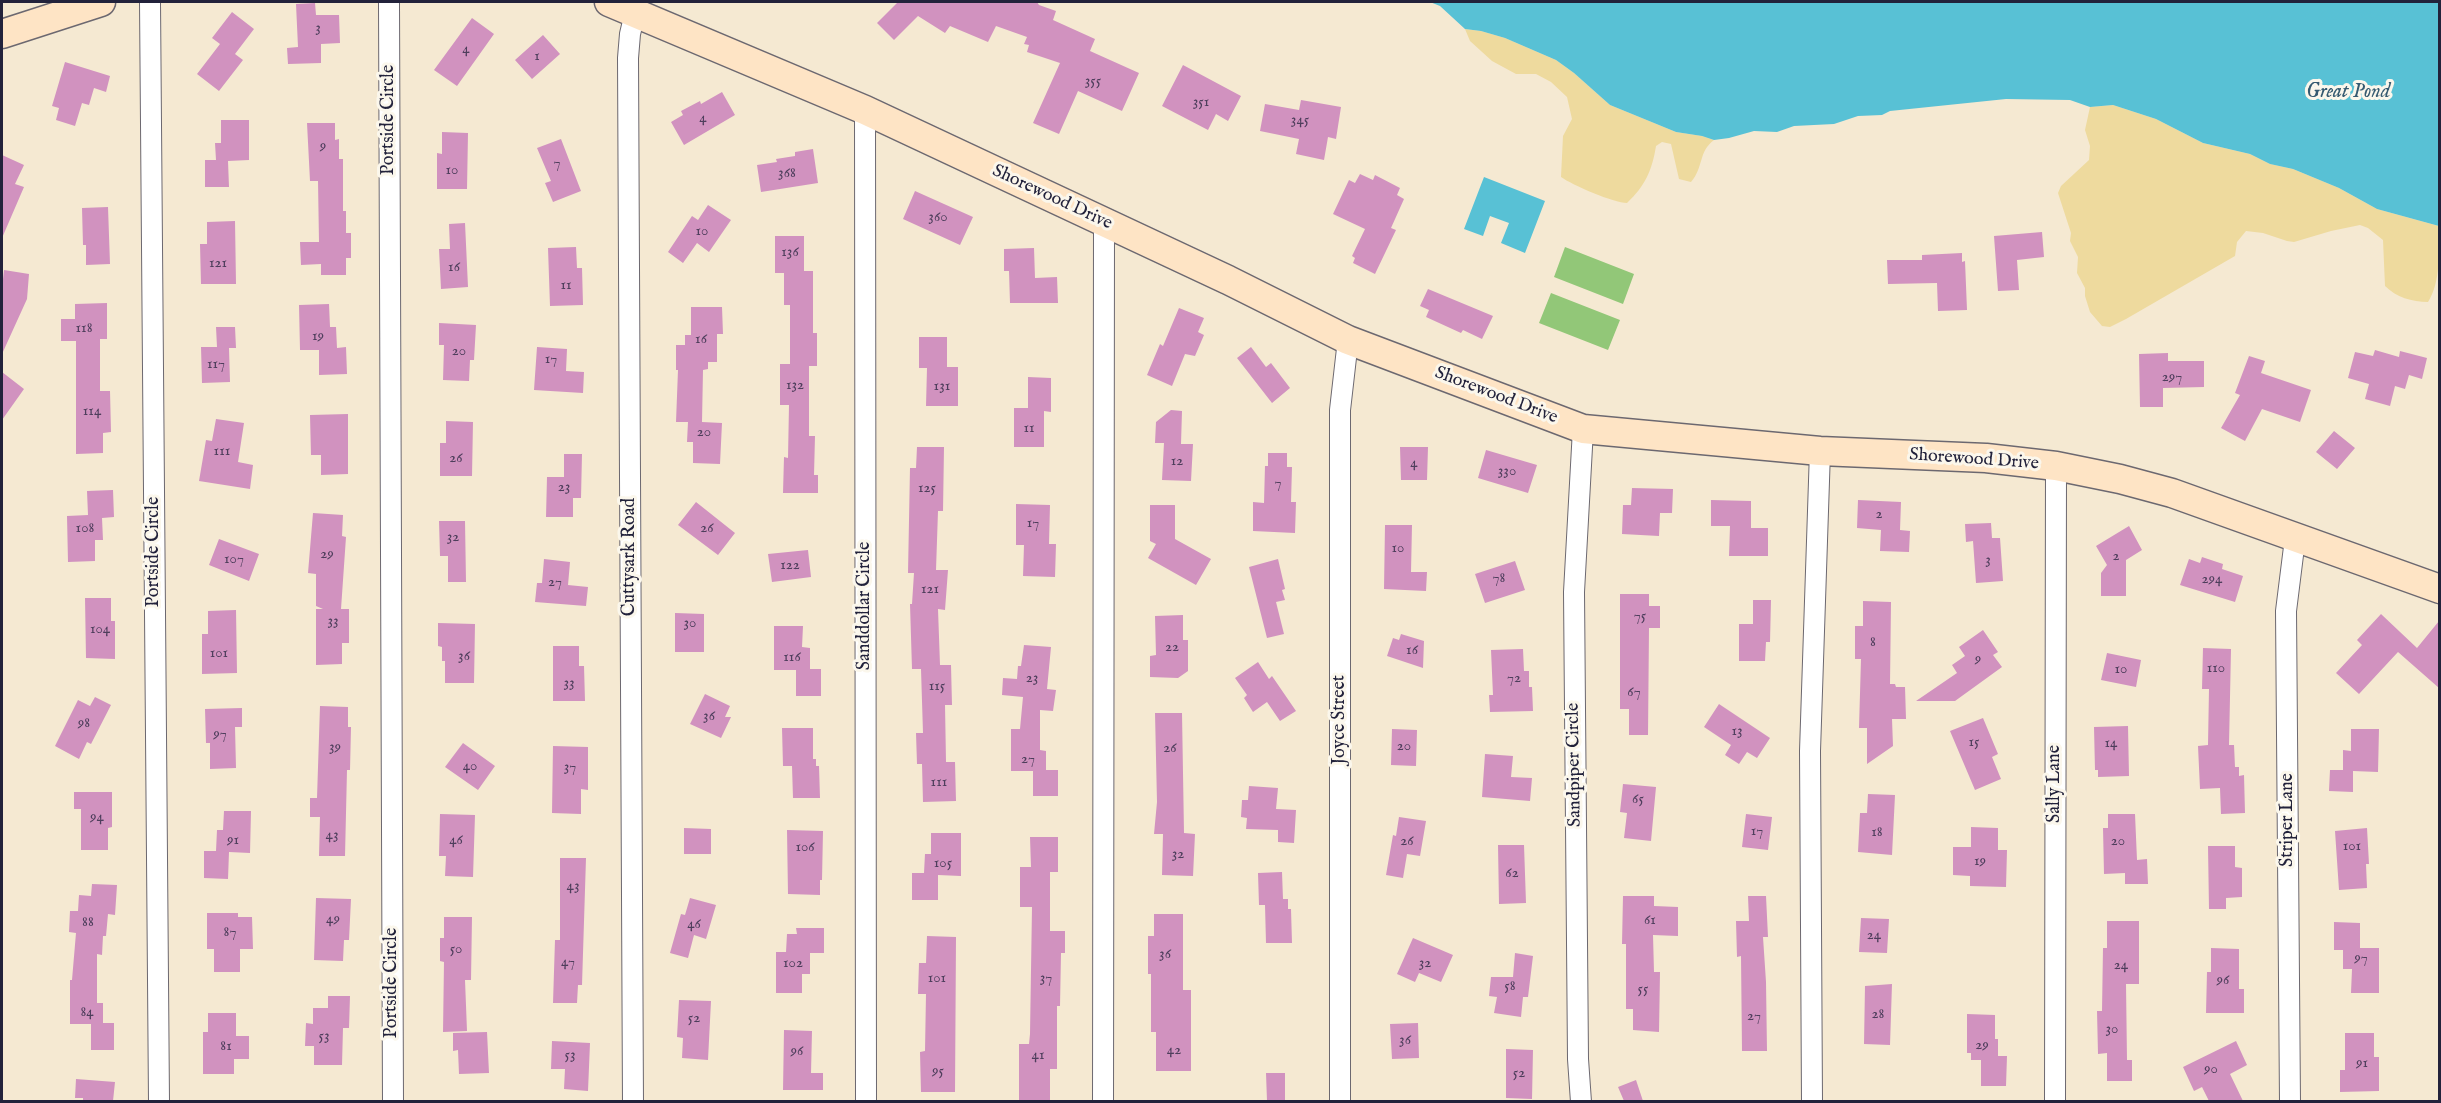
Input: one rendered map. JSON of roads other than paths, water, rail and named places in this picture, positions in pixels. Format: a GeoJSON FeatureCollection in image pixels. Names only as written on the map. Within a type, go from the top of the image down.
{"type":"FeatureCollection","features":[{"type":"Feature","properties":{"kind":"street"},"geometry":{"type":"LineString","coordinates":[[2,34],[101,2]]}},
{"type":"Feature","properties":{"kind":"street","name":"Portside Circle"},"geometry":{"type":"LineString","coordinates":[[150,2],[159,1101]]}},
{"type":"Feature","properties":{"kind":"street","name":"Portside Circle"},"geometry":{"type":"LineString","coordinates":[[388,2],[393,1101]]}},
{"type":"Feature","properties":{"kind":"street","name":"Shorewood Drive"},"geometry":{"type":"LineString","coordinates":[[609,2],[865,110],[1228,280],[1348,340],[1583,429],[1820,451],[1986,458],[2056,466],[2120,479],[2172,493],[2439,589]]}},
{"type":"Feature","properties":{"kind":"street","name":"Cuttysark Road"},"geometry":{"type":"LineString","coordinates":[[633,1101],[628,58],[635,13]]}},
{"type":"Feature","properties":{"kind":"street","name":"Sanddollar Circle"},"geometry":{"type":"LineString","coordinates":[[865,110],[866,1101]]}},
{"type":"Feature","properties":{"kind":"street"},"geometry":{"type":"LineString","coordinates":[[1103,1101],[1104,223]]}},
{"type":"Feature","properties":{"kind":"street","name":"Joyce Street"},"geometry":{"type":"LineString","coordinates":[[1340,1101],[1340,410],[1348,340]]}},
{"type":"Feature","properties":{"kind":"street","name":"Sandpiper Circle"},"geometry":{"type":"LineString","coordinates":[[1581,1101],[1578,1059],[1574,592],[1583,429]]}},
{"type":"Feature","properties":{"kind":"street"},"geometry":{"type":"LineString","coordinates":[[1812,1101],[1810,752],[1820,451]]}},
{"type":"Feature","properties":{"kind":"street","name":"Sally Lane"},"geometry":{"type":"LineString","coordinates":[[2055,1101],[2056,466]]}},
{"type":"Feature","properties":{"kind":"street","name":"Striper Lane"},"geometry":{"type":"LineString","coordinates":[[2290,1101],[2286,611],[2295,539]]}},
{"type":"Feature","properties":{"kind":"water","name":"Great Pond"},"geometry":{"type":"Polygon","coordinates":[[[1430,2],[2439,2],[2439,226],[2377,209],[2339,188],[2293,169],[2270,164],[2250,154],[2203,143],[2156,119],[2113,105],[2090,107],[2070,100],[2006,99],[1890,111],[1882,115],[1858,116],[1834,124],[1794,126],[1777,132],[1754,131],[1714,140],[1676,132],[1610,105],[1556,60],[1505,38],[1465,29],[1440,6],[1430,2]]]}},
{"type":"Feature","properties":{"kind":"water"},"geometry":{"type":"Polygon","coordinates":[[[1484,177],[1545,201],[1525,253],[1501,243],[1509,223],[1490,216],[1483,236],[1464,229],[1484,177]]]}}]}
